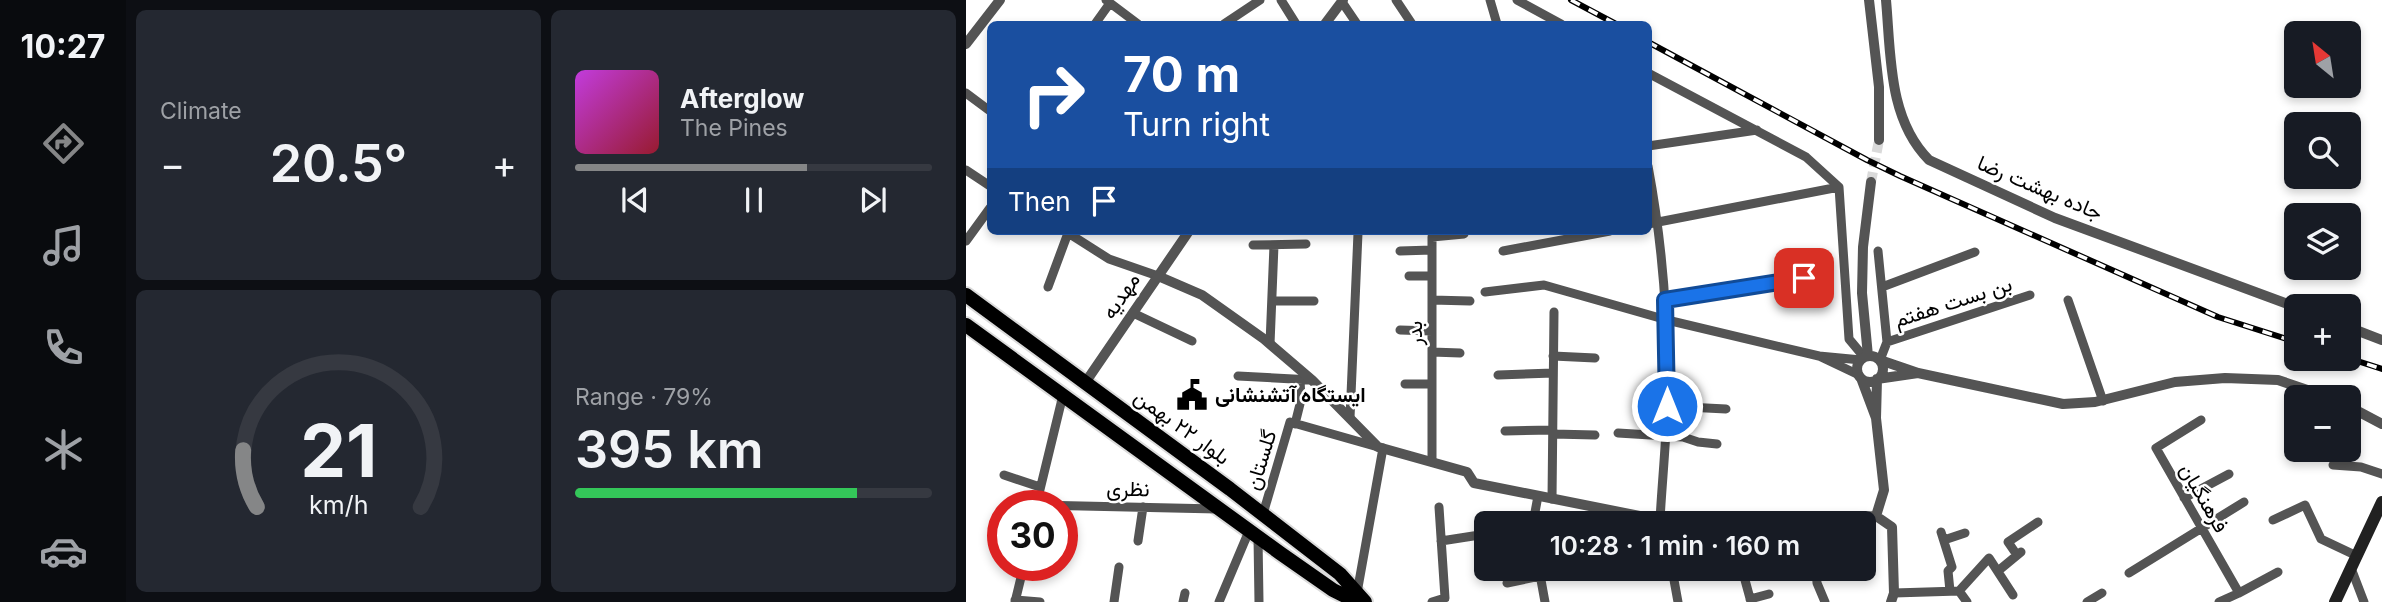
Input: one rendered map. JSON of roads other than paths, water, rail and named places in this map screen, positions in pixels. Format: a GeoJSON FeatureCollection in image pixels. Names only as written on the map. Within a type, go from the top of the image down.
{"type":"FeatureCollection","features":[{"type":"Feature","properties":{"kind":"main road","name":"بلوار ۲۲ بهمن"},"geometry":{"type":"LineString","coordinates":[[966,295],[1263,514],[1340,574],[1360,599]]}},
{"type":"Feature","properties":{"kind":"main road"},"geometry":{"type":"LineString","coordinates":[[966,325],[1339,598],[1360,599]]}},
{"type":"Feature","properties":{"kind":"main road"},"geometry":{"type":"LineString","coordinates":[[2335,602],[2382,502]]}},
{"type":"Feature","properties":{"kind":"street"},"geometry":{"type":"LineString","coordinates":[[966,44],[1000,0]]}},
{"type":"Feature","properties":{"kind":"street"},"geometry":{"type":"LineString","coordinates":[[1228,21],[1260,0]]}},
{"type":"Feature","properties":{"kind":"street"},"geometry":{"type":"LineString","coordinates":[[1281,0],[1294,21]]}},
{"type":"Feature","properties":{"kind":"street"},"geometry":{"type":"LineString","coordinates":[[1396,0],[1410,21]]}},
{"type":"Feature","properties":{"kind":"street"},"geometry":{"type":"LineString","coordinates":[[1490,0],[1496,21]]}},
{"type":"Feature","properties":{"kind":"street"},"geometry":{"type":"LineString","coordinates":[[1517,0],[1556,21]]}},
{"type":"Feature","properties":{"kind":"street"},"geometry":{"type":"LineString","coordinates":[[1869,0],[1879,87],[1879,140]]}},
{"type":"Feature","properties":{"kind":"street","name":"جاده بهشت رضا"},"geometry":{"type":"LineString","coordinates":[[1886,0],[1895,93],[1905,127],[1915,146],[1929,160],[2055,218],[2284,303]]}},
{"type":"Feature","properties":{"kind":"street"},"geometry":{"type":"LineString","coordinates":[[1097,21],[1108,1],[1134,21]]}},
{"type":"Feature","properties":{"kind":"street"},"geometry":{"type":"LineString","coordinates":[[1327,21],[1342,1],[1355,21]]}},
{"type":"Feature","properties":{"kind":"street"},"geometry":{"type":"LineString","coordinates":[[1652,74],[1807,157],[1839,187],[1849,339],[1864,357]]}},
{"type":"Feature","properties":{"kind":"street"},"geometry":{"type":"LineString","coordinates":[[966,93],[987,109]]}},
{"type":"Feature","properties":{"kind":"street"},"geometry":{"type":"LineString","coordinates":[[1652,145],[1757,130]]}},
{"type":"Feature","properties":{"kind":"street"},"geometry":{"type":"LineString","coordinates":[[966,170],[987,184]]}},
{"type":"Feature","properties":{"kind":"street"},"geometry":{"type":"LineString","coordinates":[[1871,182],[1863,247],[1864,357],[1857,367],[1876,418]]}},
{"type":"Feature","properties":{"kind":"street"},"geometry":{"type":"LineString","coordinates":[[1661,511],[1667,406],[1667,320],[1653,223],[1839,187]]}},
{"type":"Feature","properties":{"kind":"street"},"geometry":{"type":"LineString","coordinates":[[966,241],[987,212]]}},
{"type":"Feature","properties":{"kind":"street"},"geometry":{"type":"LineString","coordinates":[[1048,287],[1065,235]]}},
{"type":"Feature","properties":{"kind":"street"},"geometry":{"type":"LineString","coordinates":[[1071,235],[1109,258],[1202,295],[1270,344],[1312,380],[1381,447],[1466,472],[1474,483],[1614,511]]}},
{"type":"Feature","properties":{"kind":"street"},"geometry":{"type":"LineString","coordinates":[[1079,240],[1082,235]]}},
{"type":"Feature","properties":{"kind":"street","name":"مهدیه"},"geometry":{"type":"LineString","coordinates":[[1085,383],[1186,235]]}},
{"type":"Feature","properties":{"kind":"street"},"geometry":{"type":"LineString","coordinates":[[1350,418],[1359,235]]}},
{"type":"Feature","properties":{"kind":"street"},"geometry":{"type":"LineString","coordinates":[[1400,250],[1432,250],[1432,237],[1453,235]]}},
{"type":"Feature","properties":{"kind":"street"},"geometry":{"type":"LineString","coordinates":[[1503,251],[1589,235]]}},
{"type":"Feature","properties":{"kind":"street"},"geometry":{"type":"LineString","coordinates":[[1253,246],[1306,244]]}},
{"type":"Feature","properties":{"kind":"street"},"geometry":{"type":"LineString","coordinates":[[1270,344],[1274,245]]}},
{"type":"Feature","properties":{"kind":"street","name":"بدر"},"geometry":{"type":"LineString","coordinates":[[1432,250],[1432,462]]}},
{"type":"Feature","properties":{"kind":"street"},"geometry":{"type":"LineString","coordinates":[[1878,251],[1887,342],[1877,379],[1876,418],[1884,490],[1876,516],[1892,527],[1892,597],[1926,597],[1955,591],[1989,558],[2013,595]]}},
{"type":"Feature","properties":{"kind":"street"},"geometry":{"type":"LineString","coordinates":[[1882,287],[1975,253]]}},
{"type":"Feature","properties":{"kind":"street"},"geometry":{"type":"LineString","coordinates":[[1409,276],[1432,276]]}},
{"type":"Feature","properties":{"kind":"street"},"geometry":{"type":"LineString","coordinates":[[1665,300],[1804,278]]}},
{"type":"Feature","properties":{"kind":"street"},"geometry":{"type":"LineString","coordinates":[[1485,292],[1544,285],[1667,320],[1819,356],[1880,360],[1918,373],[2063,404],[2103,401],[2175,382],[2225,378],[2278,380],[2293,385]]}},
{"type":"Feature","properties":{"kind":"street","name":"بن بست هفتم"},"geometry":{"type":"LineString","coordinates":[[1887,342],[2030,295]]}},
{"type":"Feature","properties":{"kind":"street"},"geometry":{"type":"LineString","coordinates":[[1432,300],[1470,301]]}},
{"type":"Feature","properties":{"kind":"street"},"geometry":{"type":"LineString","coordinates":[[2068,300],[2103,401]]}},
{"type":"Feature","properties":{"kind":"street"},"geometry":{"type":"LineString","coordinates":[[1272,301],[1314,302]]}},
{"type":"Feature","properties":{"kind":"street"},"geometry":{"type":"LineString","coordinates":[[1552,499],[1553,312]]}},
{"type":"Feature","properties":{"kind":"street"},"geometry":{"type":"LineString","coordinates":[[1133,313],[1192,341]]}},
{"type":"Feature","properties":{"kind":"street"},"geometry":{"type":"LineString","coordinates":[[1400,330],[1432,331]]}},
{"type":"Feature","properties":{"kind":"street"},"geometry":{"type":"LineString","coordinates":[[2361,332],[2382,340]]}},
{"type":"Feature","properties":{"kind":"street"},"geometry":{"type":"LineString","coordinates":[[1432,352],[1460,353]]}},
{"type":"Feature","properties":{"kind":"street"},"geometry":{"type":"LineString","coordinates":[[1553,356],[1595,358]]}},
{"type":"Feature","properties":{"kind":"street"},"geometry":{"type":"LineString","coordinates":[[1819,356],[1869,381],[1918,373]]}},
{"type":"Feature","properties":{"kind":"street"},"geometry":{"type":"LineString","coordinates":[[1498,374],[1553,373]]}},
{"type":"Feature","properties":{"kind":"street"},"geometry":{"type":"LineString","coordinates":[[1238,376],[1312,380]]}},
{"type":"Feature","properties":{"kind":"street"},"geometry":{"type":"LineString","coordinates":[[1295,424],[1301,400],[1300,379]]}},
{"type":"Feature","properties":{"kind":"street"},"geometry":{"type":"LineString","coordinates":[[1405,384],[1432,384]]}},
{"type":"Feature","properties":{"kind":"street"},"geometry":{"type":"LineString","coordinates":[[1004,475],[1040,488],[1063,395]]}},
{"type":"Feature","properties":{"kind":"street"},"geometry":{"type":"LineString","coordinates":[[1667,406],[1726,408]]}},
{"type":"Feature","properties":{"kind":"street"},"geometry":{"type":"LineString","coordinates":[[2361,413],[2382,424]]}},
{"type":"Feature","properties":{"kind":"street","name":"فرهنگیان"},"geometry":{"type":"LineString","coordinates":[[2201,420],[2156,449],[2239,593]]}},
{"type":"Feature","properties":{"kind":"street","name":"گلستان"},"geometry":{"type":"LineString","coordinates":[[1263,514],[1290,422],[1381,447]]}},
{"type":"Feature","properties":{"kind":"street"},"geometry":{"type":"LineString","coordinates":[[1505,431],[1595,435]]}},
{"type":"Feature","properties":{"kind":"street"},"geometry":{"type":"LineString","coordinates":[[1618,433],[1666,436],[1717,444]]}},
{"type":"Feature","properties":{"kind":"street"},"geometry":{"type":"LineString","coordinates":[[1360,599],[1381,447]]}},
{"type":"Feature","properties":{"kind":"street"},"geometry":{"type":"LineString","coordinates":[[2333,465],[2361,467],[2382,474]]}},
{"type":"Feature","properties":{"kind":"street"},"geometry":{"type":"LineString","coordinates":[[2184,498],[2229,474]]}},
{"type":"Feature","properties":{"kind":"street"},"geometry":{"type":"LineString","coordinates":[[1535,511],[1538,496]]}},
{"type":"Feature","properties":{"kind":"street"},"geometry":{"type":"LineString","coordinates":[[2129,573],[2244,502]]}},
{"type":"Feature","properties":{"kind":"street"},"geometry":{"type":"LineString","coordinates":[[2273,520],[2305,505],[2321,539],[2354,562],[2364,602]]}},
{"type":"Feature","properties":{"kind":"street","name":"نظری"},"geometry":{"type":"LineString","coordinates":[[1078,506],[1219,509]]}},
{"type":"Feature","properties":{"kind":"street"},"geometry":{"type":"LineString","coordinates":[[1138,541],[1143,507]]}},
{"type":"Feature","properties":{"kind":"street"},"geometry":{"type":"LineString","coordinates":[[1432,602],[1445,598],[1439,507]]}},
{"type":"Feature","properties":{"kind":"street"},"geometry":{"type":"LineString","coordinates":[[1998,571],[2019,553],[2008,542],[2038,522]]}},
{"type":"Feature","properties":{"kind":"street"},"geometry":{"type":"LineString","coordinates":[[1965,533],[1942,536],[1952,567],[1948,571],[1955,591],[1967,602]]}},
{"type":"Feature","properties":{"kind":"street"},"geometry":{"type":"LineString","coordinates":[[1219,602],[1254,534]]}},
{"type":"Feature","properties":{"kind":"street"},"geometry":{"type":"LineString","coordinates":[[1254,534],[1259,602]]}},
{"type":"Feature","properties":{"kind":"street"},"geometry":{"type":"LineString","coordinates":[[1441,541],[1474,536]]}},
{"type":"Feature","properties":{"kind":"street"},"geometry":{"type":"LineString","coordinates":[[1114,602],[1119,567]]}},
{"type":"Feature","properties":{"kind":"street"},"geometry":{"type":"LineString","coordinates":[[2219,602],[2278,572]]}},
{"type":"Feature","properties":{"kind":"street"},"geometry":{"type":"LineString","coordinates":[[1020,581],[1015,601],[1040,602]]}},
{"type":"Feature","properties":{"kind":"street"},"geometry":{"type":"LineString","coordinates":[[1507,583],[1513,581]]}},
{"type":"Feature","properties":{"kind":"street"},"geometry":{"type":"LineString","coordinates":[[1541,581],[1545,602]]}},
{"type":"Feature","properties":{"kind":"street"},"geometry":{"type":"LineString","coordinates":[[1674,581],[1678,602]]}},
{"type":"Feature","properties":{"kind":"street"},"geometry":{"type":"LineString","coordinates":[[1745,581],[1751,600],[1769,594]]}},
{"type":"Feature","properties":{"kind":"street"},"geometry":{"type":"LineString","coordinates":[[1816,581],[1825,602]]}},
{"type":"Feature","properties":{"kind":"street"},"geometry":{"type":"LineString","coordinates":[[2087,602],[2102,593]]}},
{"type":"Feature","properties":{"kind":"tunnel"},"geometry":{"type":"LineString","coordinates":[[1871,182],[1879,140]]}},
{"type":"Feature","properties":{"kind":"railway"},"geometry":{"type":"LineString","coordinates":[[1571,0],[1610,21]]}},
{"type":"Feature","properties":{"kind":"railway"},"geometry":{"type":"LineString","coordinates":[[1652,44],[1900,176],[2218,317],[2284,338]]}},
{"type":"Feature","properties":{"kind":"railway"},"geometry":{"type":"LineString","coordinates":[[2361,362],[2382,369]]}},
{"type":"Feature","properties":{"kind":"place","name":"ایستگاه آتشنشانی"},"geometry":{"type":"Point","coordinates":[1192,395]}}]}
